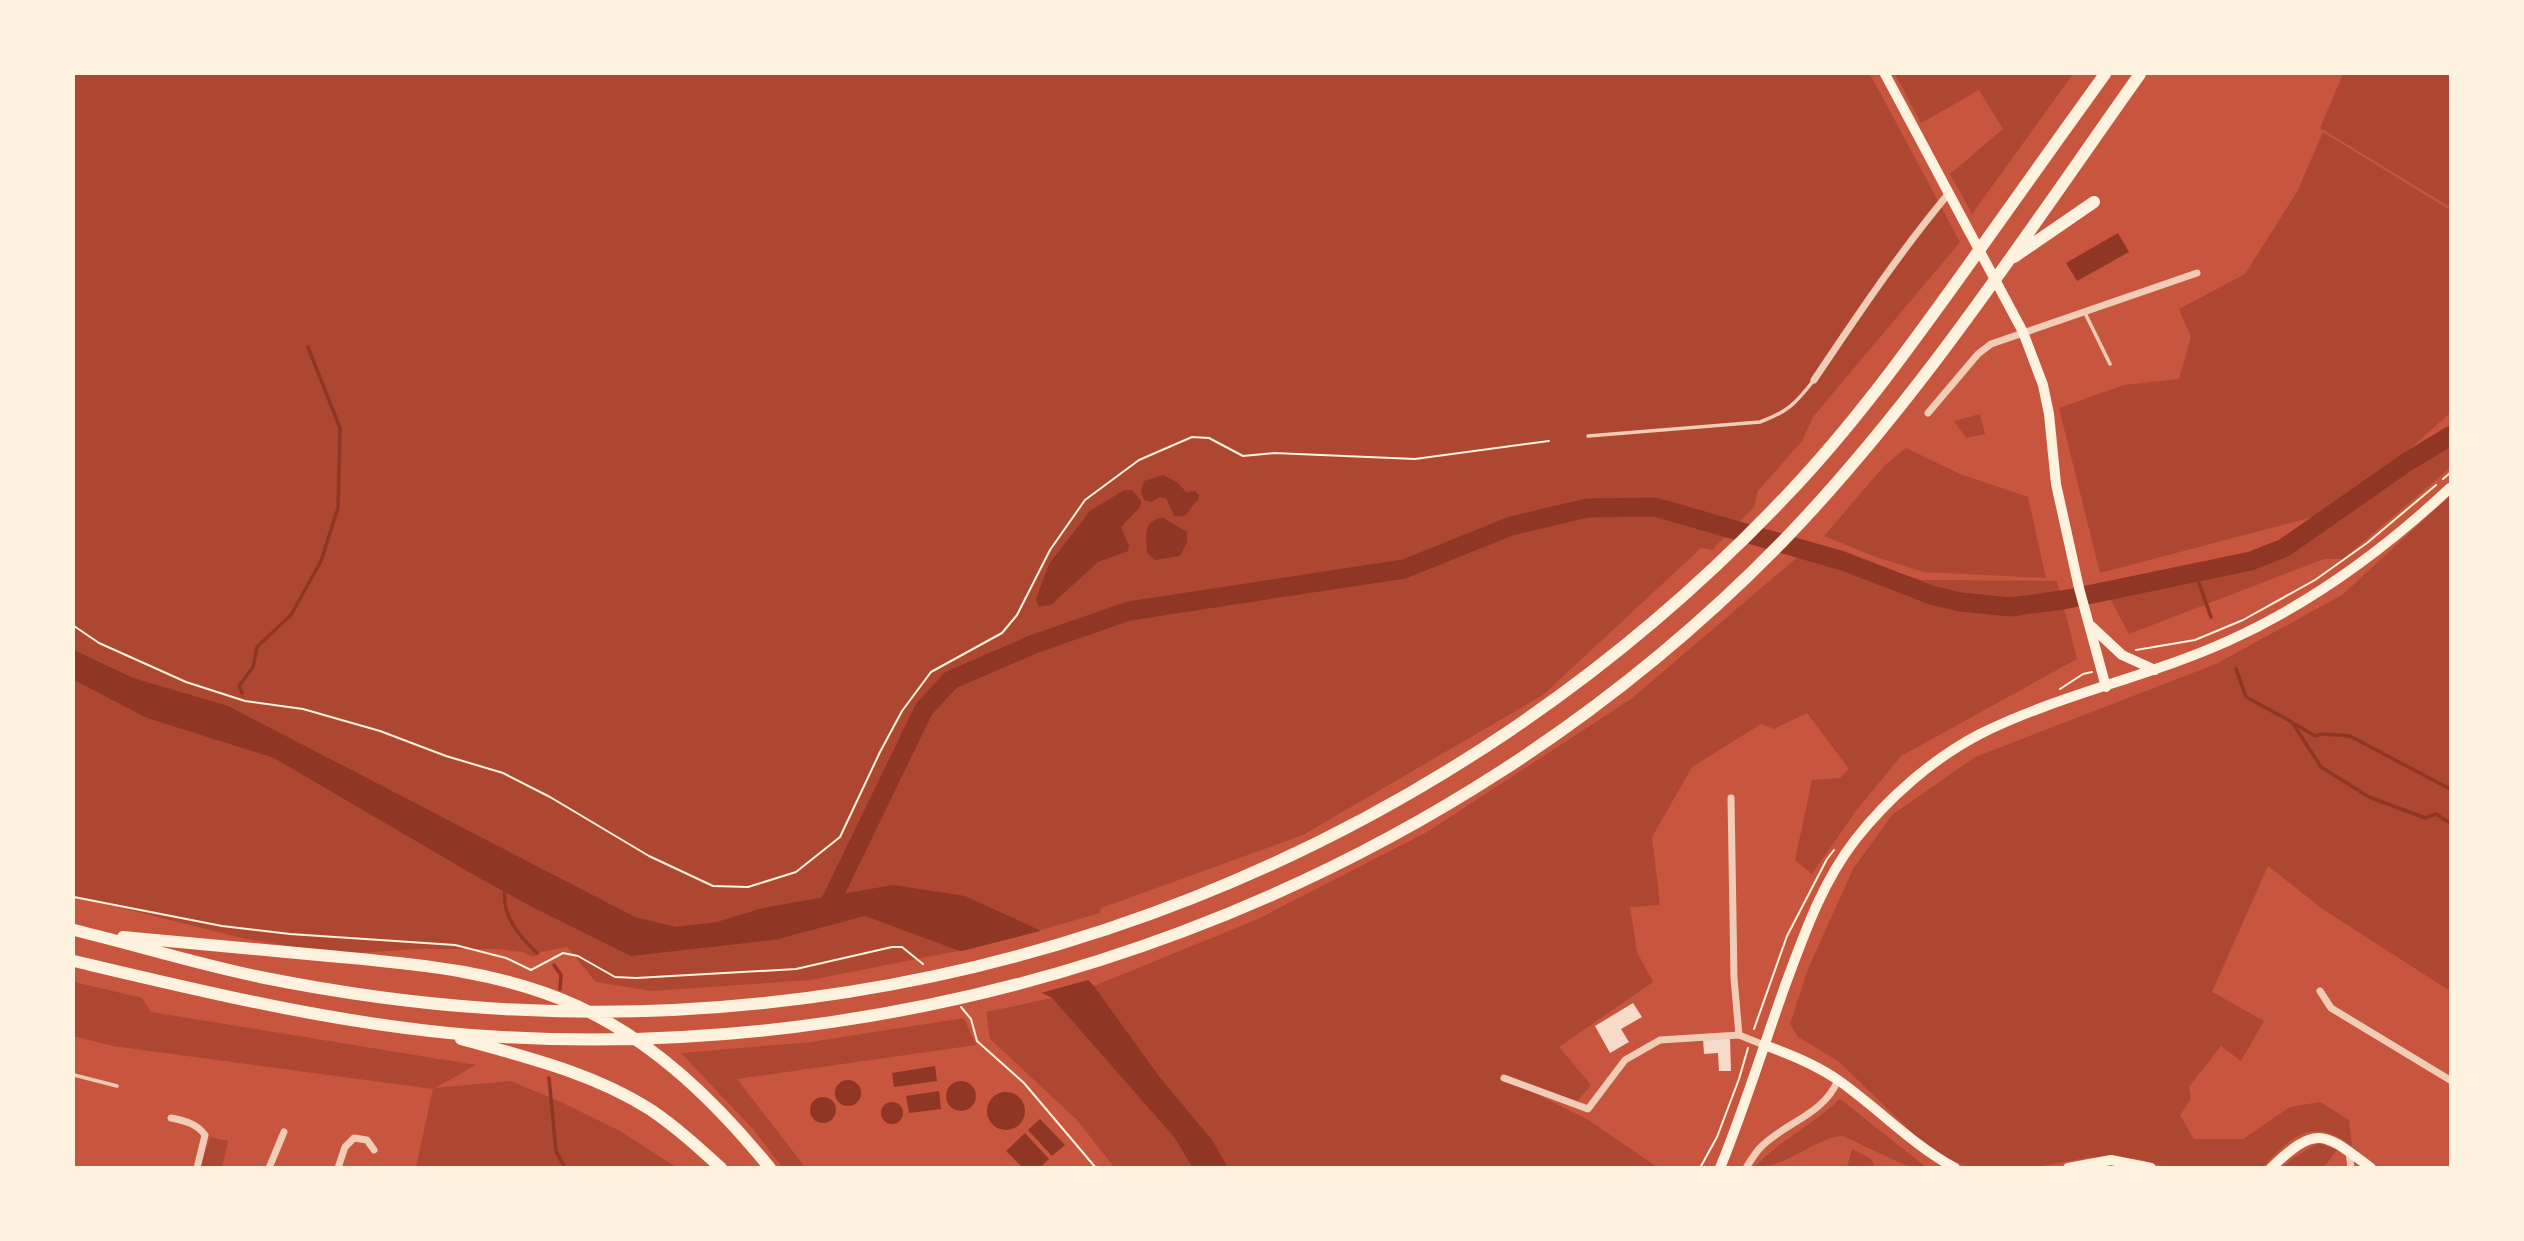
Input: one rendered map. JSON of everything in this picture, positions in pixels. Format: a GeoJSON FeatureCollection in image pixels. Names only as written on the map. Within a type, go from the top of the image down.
{"type":"FeatureCollection","features":[{"type":"Feature","properties":{"kind":"highway"},"geometry":{"type":"LineString","coordinates":[[79,931],[222,968],[326,990],[391,999],[506,1009],[646,1012],[741,1006],[833,995],[1015,957],[1120,926],[1261,871],[1331,838],[1454,768],[1530,719],[1592,673],[1710,573],[1791,491],[1902,359],[2105,74]]}},
{"type":"Feature","properties":{"kind":"highway"},"geometry":{"type":"LineString","coordinates":[[74,961],[324,1017],[430,1031],[545,1039],[664,1038],[741,1034],[842,1022],[1007,989],[1142,948],[1215,920],[1294,886],[1432,814],[1499,773],[1574,722],[1686,632],[1743,580],[1817,505],[1925,374],[2140,74]]}},
{"type":"Feature","properties":{"kind":"highway"},"geometry":{"type":"LineString","coordinates":[[2005,263],[2094,202]]}},
{"type":"Feature","properties":{"kind":"highway"},"geometry":{"type":"LineString","coordinates":[[79,931],[448,968],[501,979],[578,1007],[649,1048],[723,1113],[770,1167]]}},
{"type":"Feature","properties":{"kind":"highway"},"geometry":{"type":"LineString","coordinates":[[430,1031],[572,1071],[613,1090],[650,1109],[721,1167]]}},
{"type":"Feature","properties":{"kind":"main road"},"geometry":{"type":"LineString","coordinates":[[1885,74],[2023,332],[2043,385],[2049,414],[2056,484],[2079,588],[2106,687]]}},
{"type":"Feature","properties":{"kind":"main road"},"geometry":{"type":"LineString","coordinates":[[1720,1167],[1817,901],[1844,856],[1875,817],[1925,771],[1979,735],[2046,707],[2155,670],[2229,641],[2294,607],[2363,559],[2451,488]]}},
{"type":"Feature","properties":{"kind":"main road"},"geometry":{"type":"LineString","coordinates":[[2091,625],[2112,648],[2126,658],[2155,670]]}},
{"type":"Feature","properties":{"kind":"main road"},"geometry":{"type":"LineString","coordinates":[[1764,1045],[1806,1061],[1838,1080],[1919,1145],[1955,1167]]}},
{"type":"Feature","properties":{"kind":"main road"},"geometry":{"type":"LineString","coordinates":[[2271,1167],[2303,1141],[2320,1137],[2333,1140],[2371,1167]]}},
{"type":"Feature","properties":{"kind":"main road"},"geometry":{"type":"LineString","coordinates":[[2068,1167],[2111,1160],[2147,1167]]}},
{"type":"Feature","properties":{"kind":"street"},"geometry":{"type":"LineString","coordinates":[[1814,380],[1874,290],[1949,193]]}},
{"type":"Feature","properties":{"kind":"street"},"geometry":{"type":"LineString","coordinates":[[1928,413],[1978,354],[1991,344],[2197,274]]}},
{"type":"Feature","properties":{"kind":"street"},"geometry":{"type":"LineString","coordinates":[[1731,798],[1734,978],[1739,1035]]}},
{"type":"Feature","properties":{"kind":"street"},"geometry":{"type":"LineString","coordinates":[[1731,815],[1741,815]]}},
{"type":"Feature","properties":{"kind":"street"},"geometry":{"type":"LineString","coordinates":[[2320,991],[2331,1008],[2451,1080]]}},
{"type":"Feature","properties":{"kind":"street"},"geometry":{"type":"LineString","coordinates":[[1504,1079],[1588,1109],[1625,1059],[1660,1040],[1739,1035],[1764,1045]]}},
{"type":"Feature","properties":{"kind":"street"},"geometry":{"type":"LineString","coordinates":[[1746,1167],[1763,1145],[1820,1105],[1834,1090],[1838,1080]]}},
{"type":"Feature","properties":{"kind":"street"},"geometry":{"type":"LineString","coordinates":[[171,1118],[199,1127],[205,1135],[197,1167]]}},
{"type":"Feature","properties":{"kind":"street"},"geometry":{"type":"LineString","coordinates":[[269,1167],[284,1132]]}},
{"type":"Feature","properties":{"kind":"street"},"geometry":{"type":"LineString","coordinates":[[338,1167],[345,1147],[354,1138],[367,1140],[374,1150]]}},
{"type":"Feature","properties":{"kind":"street"},"geometry":{"type":"LineString","coordinates":[[2349,1151],[2351,1167]]}},
{"type":"Feature","properties":{"kind":"lane"},"geometry":{"type":"LineString","coordinates":[[2085,313],[2109,364]]}},
{"type":"Feature","properties":{"kind":"lane"},"geometry":{"type":"LineString","coordinates":[[1588,436],[1760,422],[1783,414],[1814,380]]}},
{"type":"Feature","properties":{"kind":"lane"},"geometry":{"type":"LineString","coordinates":[[74,1075],[117,1086]]}},
{"type":"Feature","properties":{"kind":"path"},"geometry":{"type":"LineString","coordinates":[[74,626],[99,643],[186,682],[246,701],[303,709],[380,731],[503,773],[550,797],[649,856],[702,881],[713,886],[748,887],[796,872],[840,837],[902,711],[931,672],[1002,633],[1017,615],[1050,550],[1085,500],[1139,460],[1192,437],[1209,438],[1244,456],[1274,453],[1415,458],[1549,441]]}},
{"type":"Feature","properties":{"kind":"path"},"geometry":{"type":"LineString","coordinates":[[2126,658],[2133,651],[2194,640],[2231,625],[2315,580],[2367,543],[2451,473]]}},
{"type":"Feature","properties":{"kind":"path"},"geometry":{"type":"LineString","coordinates":[[2051,693],[2069,685],[2082,674],[2101,669]]}},
{"type":"Feature","properties":{"kind":"path"},"geometry":{"type":"LineString","coordinates":[[1700,1167],[1722,1126],[1787,936],[1827,859],[1835,849]]}},
{"type":"Feature","properties":{"kind":"path"},"geometry":{"type":"LineString","coordinates":[[74,897],[222,926],[290,934],[455,945],[506,958],[531,970],[562,953],[578,956],[615,977],[796,969],[902,947],[919,959],[927,974]]}},
{"type":"Feature","properties":{"kind":"path"},"geometry":{"type":"LineString","coordinates":[[951,1000],[971,1019],[977,1041],[1024,1083],[1096,1167]]}},
{"type":"Feature","properties":{"kind":"shaded area"},"geometry":{"type":"Polygon","coordinates":[[[74,74],[1870,74],[1960,242],[1813,417],[1802,441],[1758,491],[1754,507],[1712,550],[1701,548],[1543,695],[1303,835],[1101,908],[1100,913],[993,944],[810,980],[652,991],[596,982],[567,947],[541,952],[533,957],[523,952],[495,949],[421,949],[336,954],[242,938],[74,896],[74,74]]]}},
{"type":"Feature","properties":{"kind":"shaded area"},"geometry":{"type":"Polygon","coordinates":[[[1895,74],[2073,74],[1972,214],[1950,174],[2003,129],[1979,90],[1921,123],[1895,74]]]}},
{"type":"Feature","properties":{"kind":"shaded area"},"geometry":{"type":"Polygon","coordinates":[[[2343,74],[2449,74],[2450,207],[2320,128],[2343,74]]]}},
{"type":"Feature","properties":{"kind":"shaded area"},"geometry":{"type":"Polygon","coordinates":[[[2323,132],[2450,210],[2450,413],[2399,459],[2313,517],[2100,573],[2059,408],[2124,385],[2179,379],[2191,337],[2179,309],[2245,274],[2297,192],[2323,132]]]}},
{"type":"Feature","properties":{"kind":"shaded area"},"geometry":{"type":"Polygon","coordinates":[[[2118,233],[2129,252],[2077,281],[2066,263],[2118,233]]]}},
{"type":"Feature","properties":{"kind":"shaded area"},"geometry":{"type":"Polygon","coordinates":[[[1980,414],[1985,434],[1966,438],[1954,421],[1980,414]]]}},
{"type":"Feature","properties":{"kind":"shaded area"},"geometry":{"type":"Polygon","coordinates":[[[2450,430],[2450,468],[2343,559],[2324,559],[2129,634],[2110,598],[2312,540],[2412,468],[2450,430]]]}},
{"type":"Feature","properties":{"kind":"shaded area"},"geometry":{"type":"Polygon","coordinates":[[[1906,448],[1960,474],[2028,497],[2046,578],[1924,572],[1876,557],[1824,536],[1885,465],[1906,448]]]}},
{"type":"Feature","properties":{"kind":"shaded area"},"geometry":{"type":"Polygon","coordinates":[[[1163,475],[1177,482],[1186,492],[1195,491],[1199,495],[1199,500],[1185,515],[1174,516],[1166,498],[1159,497],[1152,502],[1144,500],[1141,491],[1144,481],[1163,475]]]}},
{"type":"Feature","properties":{"kind":"shaded area"},"geometry":{"type":"Polygon","coordinates":[[[1124,490],[1132,490],[1141,501],[1140,507],[1121,527],[1129,546],[1128,551],[1098,562],[1051,605],[1039,607],[1036,599],[1049,564],[1090,511],[1124,490]]]}},
{"type":"Feature","properties":{"kind":"shaded area"},"geometry":{"type":"Polygon","coordinates":[[[2450,496],[2450,991],[2324,910],[2268,866],[2212,992],[2264,1021],[2241,1061],[2221,1046],[2189,1087],[2191,1099],[2180,1115],[2194,1139],[2243,1139],[2290,1107],[2320,1102],[2349,1120],[2352,1146],[2325,1132],[2313,1131],[2283,1146],[2263,1167],[2166,1167],[2143,1160],[2113,1156],[2037,1167],[1968,1167],[1946,1158],[1923,1143],[1838,1061],[1798,1037],[1790,1024],[1808,969],[1853,869],[1892,815],[1975,757],[2216,664],[2342,595],[2450,496]]]}},
{"type":"Feature","properties":{"kind":"shaded area"},"geometry":{"type":"Polygon","coordinates":[[[1162,517],[1187,532],[1187,542],[1180,556],[1155,560],[1147,553],[1147,530],[1151,523],[1162,517]]]}},
{"type":"Feature","properties":{"kind":"shaded area"},"geometry":{"type":"Polygon","coordinates":[[[1813,544],[1921,580],[2057,581],[2077,659],[1901,756],[1856,811],[1812,874],[1795,860],[1812,780],[1840,778],[1849,769],[1807,713],[1774,729],[1761,724],[1692,767],[1652,837],[1660,905],[1630,907],[1637,952],[1653,982],[1559,1047],[1591,1085],[1576,1103],[1512,1082],[1587,1119],[1657,1167],[1228,1167],[1213,1141],[1159,1076],[1094,986],[1258,919],[1427,832],[1631,699],[1813,544]]]}},
{"type":"Feature","properties":{"kind":"shaded area"},"geometry":{"type":"Polygon","coordinates":[[[74,650],[133,678],[228,706],[635,917],[676,927],[717,922],[763,908],[893,885],[965,896],[1039,930],[1094,986],[1159,1076],[1213,1141],[1228,1167],[1192,1167],[1174,1137],[1052,998],[960,951],[865,916],[774,940],[631,956],[479,878],[274,758],[147,718],[74,680],[74,650]]]}},
{"type":"Feature","properties":{"kind":"shaded area"},"geometry":{"type":"Polygon","coordinates":[[[74,982],[142,998],[151,1012],[476,1065],[435,1088],[511,1081],[620,1131],[676,1167],[416,1167],[433,1089],[113,1046],[74,1036],[74,982]]]}},
{"type":"Feature","properties":{"kind":"shaded area"},"geometry":{"type":"Polygon","coordinates":[[[1052,998],[1174,1137],[1192,1167],[1114,1167],[1077,1120],[990,1039],[986,1012],[1052,998]]]}},
{"type":"Feature","properties":{"kind":"shaded area"},"geometry":{"type":"Polygon","coordinates":[[[964,1018],[976,1045],[737,1079],[805,1167],[782,1167],[753,1129],[681,1053],[811,1042],[964,1018]]]}},
{"type":"Feature","properties":{"kind":"shaded area"},"geometry":{"type":"Polygon","coordinates":[[[935,1066],[937,1081],[894,1087],[892,1073],[935,1066]]]}},
{"type":"Feature","properties":{"kind":"shaded area"},"geometry":{"type":"Polygon","coordinates":[[[848,1080],[857,1084],[861,1093],[857,1102],[848,1106],[839,1102],[835,1093],[839,1084],[848,1080]]]}},
{"type":"Feature","properties":{"kind":"shaded area"},"geometry":{"type":"Polygon","coordinates":[[[961,1081],[972,1085],[976,1096],[972,1107],[961,1111],[950,1107],[946,1096],[950,1085],[961,1081]]]}},
{"type":"Feature","properties":{"kind":"shaded area"},"geometry":{"type":"Polygon","coordinates":[[[939,1091],[941,1109],[909,1113],[906,1096],[939,1091]]]}},
{"type":"Feature","properties":{"kind":"shaded area"},"geometry":{"type":"Polygon","coordinates":[[[1006,1092],[1020,1097],[1025,1111],[1020,1125],[1006,1130],[992,1125],[987,1111],[992,1097],[1006,1092]]]}},
{"type":"Feature","properties":{"kind":"shaded area"},"geometry":{"type":"Polygon","coordinates":[[[823,1097],[832,1101],[836,1110],[832,1119],[823,1123],[814,1119],[810,1110],[814,1101],[823,1097]]]}},
{"type":"Feature","properties":{"kind":"shaded area"},"geometry":{"type":"Polygon","coordinates":[[[1840,1099],[1926,1167],[1909,1167],[1843,1136],[1822,1141],[1778,1163],[1755,1167],[1775,1148],[1840,1099]]]}},
{"type":"Feature","properties":{"kind":"shaded area"},"geometry":{"type":"Polygon","coordinates":[[[892,1102],[900,1105],[903,1113],[900,1121],[892,1124],[884,1121],[881,1113],[884,1105],[892,1102]]]}},
{"type":"Feature","properties":{"kind":"shaded area"},"geometry":{"type":"Polygon","coordinates":[[[1040,1119],[1065,1145],[1052,1156],[1028,1130],[1040,1119]]]}},
{"type":"Feature","properties":{"kind":"shaded area"},"geometry":{"type":"Polygon","coordinates":[[[1025,1133],[1049,1159],[1041,1167],[1022,1167],[1006,1151],[1025,1133]]]}},
{"type":"Feature","properties":{"kind":"shaded area"},"geometry":{"type":"Polygon","coordinates":[[[210,1137],[228,1141],[222,1167],[200,1168],[210,1137]]]}},
{"type":"Feature","properties":{"kind":"shaded area"},"geometry":{"type":"Polygon","coordinates":[[[2319,1143],[2337,1150],[2324,1167],[2281,1168],[2295,1157],[2319,1143]]]}},
{"type":"Feature","properties":{"kind":"shaded area"},"geometry":{"type":"Polygon","coordinates":[[[1852,1149],[1871,1159],[1875,1167],[1847,1167],[1852,1149]]]}},
{"type":"Feature","properties":{"kind":"pier"},"geometry":{"type":"Polygon","coordinates":[[[1044,930],[1092,979],[1037,994],[954,953],[1044,930]]]}},
{"type":"Feature","properties":{"kind":"building"},"geometry":{"type":"Polygon","coordinates":[[[1633,1003],[1642,1017],[1621,1029],[1629,1042],[1610,1053],[1595,1026],[1633,1003]]]}},
{"type":"Feature","properties":{"kind":"building"},"geometry":{"type":"Polygon","coordinates":[[[1730,1038],[1731,1071],[1719,1071],[1718,1053],[1704,1054],[1703,1039],[1730,1038]]]}},
{"type":"Feature","properties":{"kind":"waterway"},"geometry":{"type":"LineString","coordinates":[[242,693],[239,686],[253,667],[257,647],[291,615],[321,561],[338,508],[340,428],[308,347]]}},
{"type":"Feature","properties":{"kind":"waterway"},"geometry":{"type":"LineString","coordinates":[[826,911],[924,709],[951,680],[1034,644],[1129,611],[1404,569],[1511,526],[1587,508],[1655,507],[1843,561],[1931,595],[1960,602],[2011,607],[2068,599],[2251,561],[2284,548],[2407,462],[2450,436]]}},
{"type":"Feature","properties":{"kind":"waterway"},"geometry":{"type":"LineString","coordinates":[[2195,572],[2211,617]]}},
{"type":"Feature","properties":{"kind":"waterway"},"geometry":{"type":"LineString","coordinates":[[2236,669],[2246,697],[2292,722],[2321,767],[2369,797],[2425,818],[2436,814],[2450,823]]}},
{"type":"Feature","properties":{"kind":"waterway"},"geometry":{"type":"LineString","coordinates":[[2295,724],[2315,736],[2350,736],[2450,789]]}},
{"type":"Feature","properties":{"kind":"waterway"},"geometry":{"type":"LineString","coordinates":[[505,890],[506,908],[513,925],[537,953]]}},
{"type":"Feature","properties":{"kind":"waterway"},"geometry":{"type":"LineString","coordinates":[[554,965],[561,975],[560,989]]}},
{"type":"Feature","properties":{"kind":"waterway"},"geometry":{"type":"LineString","coordinates":[[549,1078],[556,1151],[565,1168]]}}]}
